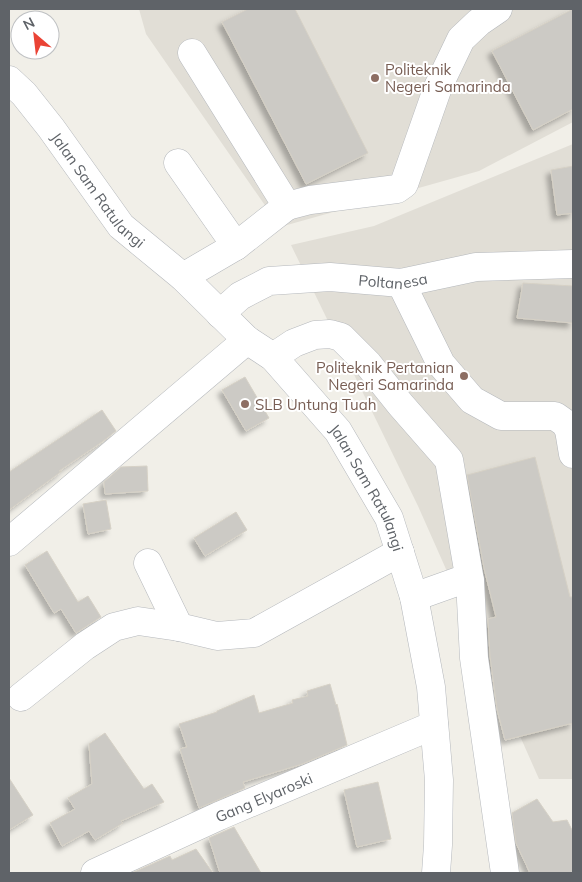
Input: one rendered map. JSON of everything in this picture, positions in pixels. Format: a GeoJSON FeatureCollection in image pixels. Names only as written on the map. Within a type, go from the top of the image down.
{"type":"FeatureCollection","features":[{"type":"Feature","properties":{"kind":"street"},"geometry":{"type":"LineString","coordinates":[[183,277],[236,246],[287,206],[310,200],[397,189],[404,184],[438,87],[461,39],[479,22],[498,9]]}},
{"type":"Feature","properties":{"kind":"street"},"geometry":{"type":"LineString","coordinates":[[192,53],[287,206]]}},
{"type":"Feature","properties":{"kind":"street","name":"Jalan Sam Ratulangi"},"geometry":{"type":"LineString","coordinates":[[9,80],[24,94],[51,128],[121,226],[183,277],[247,340],[273,357],[338,430],[389,518],[414,597],[431,687],[439,780],[436,873]]}},
{"type":"Feature","properties":{"kind":"street"},"geometry":{"type":"LineString","coordinates":[[178,163],[236,246]]}},
{"type":"Feature","properties":{"kind":"street","name":"Poltanesa"},"geometry":{"type":"LineString","coordinates":[[220,314],[240,296],[269,281],[330,277],[401,283],[476,267],[573,264]]}},
{"type":"Feature","properties":{"kind":"street"},"geometry":{"type":"LineString","coordinates":[[401,283],[441,364],[472,400],[501,416],[555,416],[565,422],[569,430],[573,454]]}},
{"type":"Feature","properties":{"kind":"street"},"geometry":{"type":"LineString","coordinates":[[273,357],[294,342],[315,335],[330,334],[341,336],[368,364],[449,460],[470,580],[474,658],[505,873]]}},
{"type":"Feature","properties":{"kind":"street"},"geometry":{"type":"LineString","coordinates":[[9,542],[247,340]]}},
{"type":"Feature","properties":{"kind":"street"},"geometry":{"type":"LineString","coordinates":[[21,698],[85,646],[114,627],[138,621],[179,627],[217,636],[254,633],[400,552]]}},
{"type":"Feature","properties":{"kind":"street"},"geometry":{"type":"LineString","coordinates":[[148,563],[179,627]]}},
{"type":"Feature","properties":{"kind":"street"},"geometry":{"type":"LineString","coordinates":[[414,597],[459,581],[470,580]]}},
{"type":"Feature","properties":{"kind":"street","name":"Gang Elyaroski"},"geometry":{"type":"LineString","coordinates":[[95,873],[219,816],[434,725]]}},
{"type":"Feature","properties":{"kind":"shaded area","name":"Politeknik Negeri Samarinda"},"geometry":{"type":"Polygon","coordinates":[[[139,9],[573,9],[573,122],[479,171],[280,227],[146,34],[139,9]]]}},
{"type":"Feature","properties":{"kind":"shaded area","name":"Politeknik Pertanian Negeri Samarinda"},"geometry":{"type":"Polygon","coordinates":[[[573,144],[573,779],[539,779],[418,506],[291,245],[374,226],[573,144]]]}},
{"type":"Feature","properties":{"kind":"building"},"geometry":{"type":"Polygon","coordinates":[[[248,9],[295,9],[368,153],[306,184],[222,22],[248,9]]]}},
{"type":"Feature","properties":{"kind":"building"},"geometry":{"type":"Polygon","coordinates":[[[573,9],[573,109],[533,130],[492,51],[573,9]]]}},
{"type":"Feature","properties":{"kind":"building"},"geometry":{"type":"Polygon","coordinates":[[[573,166],[573,213],[557,215],[551,170],[573,166]]]}},
{"type":"Feature","properties":{"kind":"building"},"geometry":{"type":"Polygon","coordinates":[[[523,283],[573,286],[573,323],[517,318],[523,283]]]}},
{"type":"Feature","properties":{"kind":"building","name":"SLB Untung Tuah"},"geometry":{"type":"Polygon","coordinates":[[[245,377],[269,418],[246,431],[222,390],[245,377]]]}},
{"type":"Feature","properties":{"kind":"building"},"geometry":{"type":"Polygon","coordinates":[[[102,410],[116,431],[59,471],[62,471],[9,510],[9,472],[102,410]]]}},
{"type":"Feature","properties":{"kind":"building"},"geometry":{"type":"Polygon","coordinates":[[[535,457],[570,597],[573,597],[573,723],[505,740],[497,709],[490,656],[488,619],[496,617],[484,568],[467,475],[535,457]]]}},
{"type":"Feature","properties":{"kind":"building"},"geometry":{"type":"Polygon","coordinates":[[[147,466],[148,491],[105,494],[104,482],[121,467],[147,466]]]}},
{"type":"Feature","properties":{"kind":"building"},"geometry":{"type":"Polygon","coordinates":[[[106,500],[111,529],[88,534],[83,504],[106,500]]]}},
{"type":"Feature","properties":{"kind":"building"},"geometry":{"type":"Polygon","coordinates":[[[236,512],[247,530],[205,556],[194,538],[236,512]]]}},
{"type":"Feature","properties":{"kind":"building"},"geometry":{"type":"Polygon","coordinates":[[[47,551],[78,602],[88,596],[101,617],[76,633],[61,609],[54,613],[25,565],[47,551]]]}},
{"type":"Feature","properties":{"kind":"building"},"geometry":{"type":"Polygon","coordinates":[[[330,684],[347,745],[302,764],[243,782],[245,788],[199,808],[180,749],[187,747],[179,724],[217,712],[254,695],[259,713],[293,703],[292,700],[308,696],[307,691],[330,684]]]}},
{"type":"Feature","properties":{"kind":"building"},"geometry":{"type":"Polygon","coordinates":[[[105,733],[144,789],[152,784],[164,802],[121,821],[123,823],[95,840],[89,831],[62,846],[50,823],[75,809],[68,798],[92,784],[89,744],[105,733]]]}},
{"type":"Feature","properties":{"kind":"building"},"geometry":{"type":"Polygon","coordinates":[[[9,778],[33,815],[9,830],[9,778]]]}},
{"type":"Feature","properties":{"kind":"building"},"geometry":{"type":"Polygon","coordinates":[[[378,782],[391,839],[357,847],[344,790],[378,782]]]}},
{"type":"Feature","properties":{"kind":"building"},"geometry":{"type":"Polygon","coordinates":[[[537,799],[553,822],[567,820],[573,832],[573,873],[530,873],[516,843],[512,813],[537,799]]]}},
{"type":"Feature","properties":{"kind":"building"},"geometry":{"type":"Polygon","coordinates":[[[234,827],[261,873],[220,873],[209,838],[234,827]]]}},
{"type":"Feature","properties":{"kind":"building"},"geometry":{"type":"Polygon","coordinates":[[[196,849],[213,873],[132,873],[170,856],[172,860],[196,849]]]}},
{"type":"Feature","properties":{"kind":"place","name":"Politeknik Negeri Samarinda"},"geometry":{"type":"Point","coordinates":[375,78]}},
{"type":"Feature","properties":{"kind":"place","name":"Politeknik Pertanian Negeri Samarinda"},"geometry":{"type":"Point","coordinates":[464,376]}},
{"type":"Feature","properties":{"kind":"place","name":"SLB Untung Tuah"},"geometry":{"type":"Point","coordinates":[245,404]}}]}
